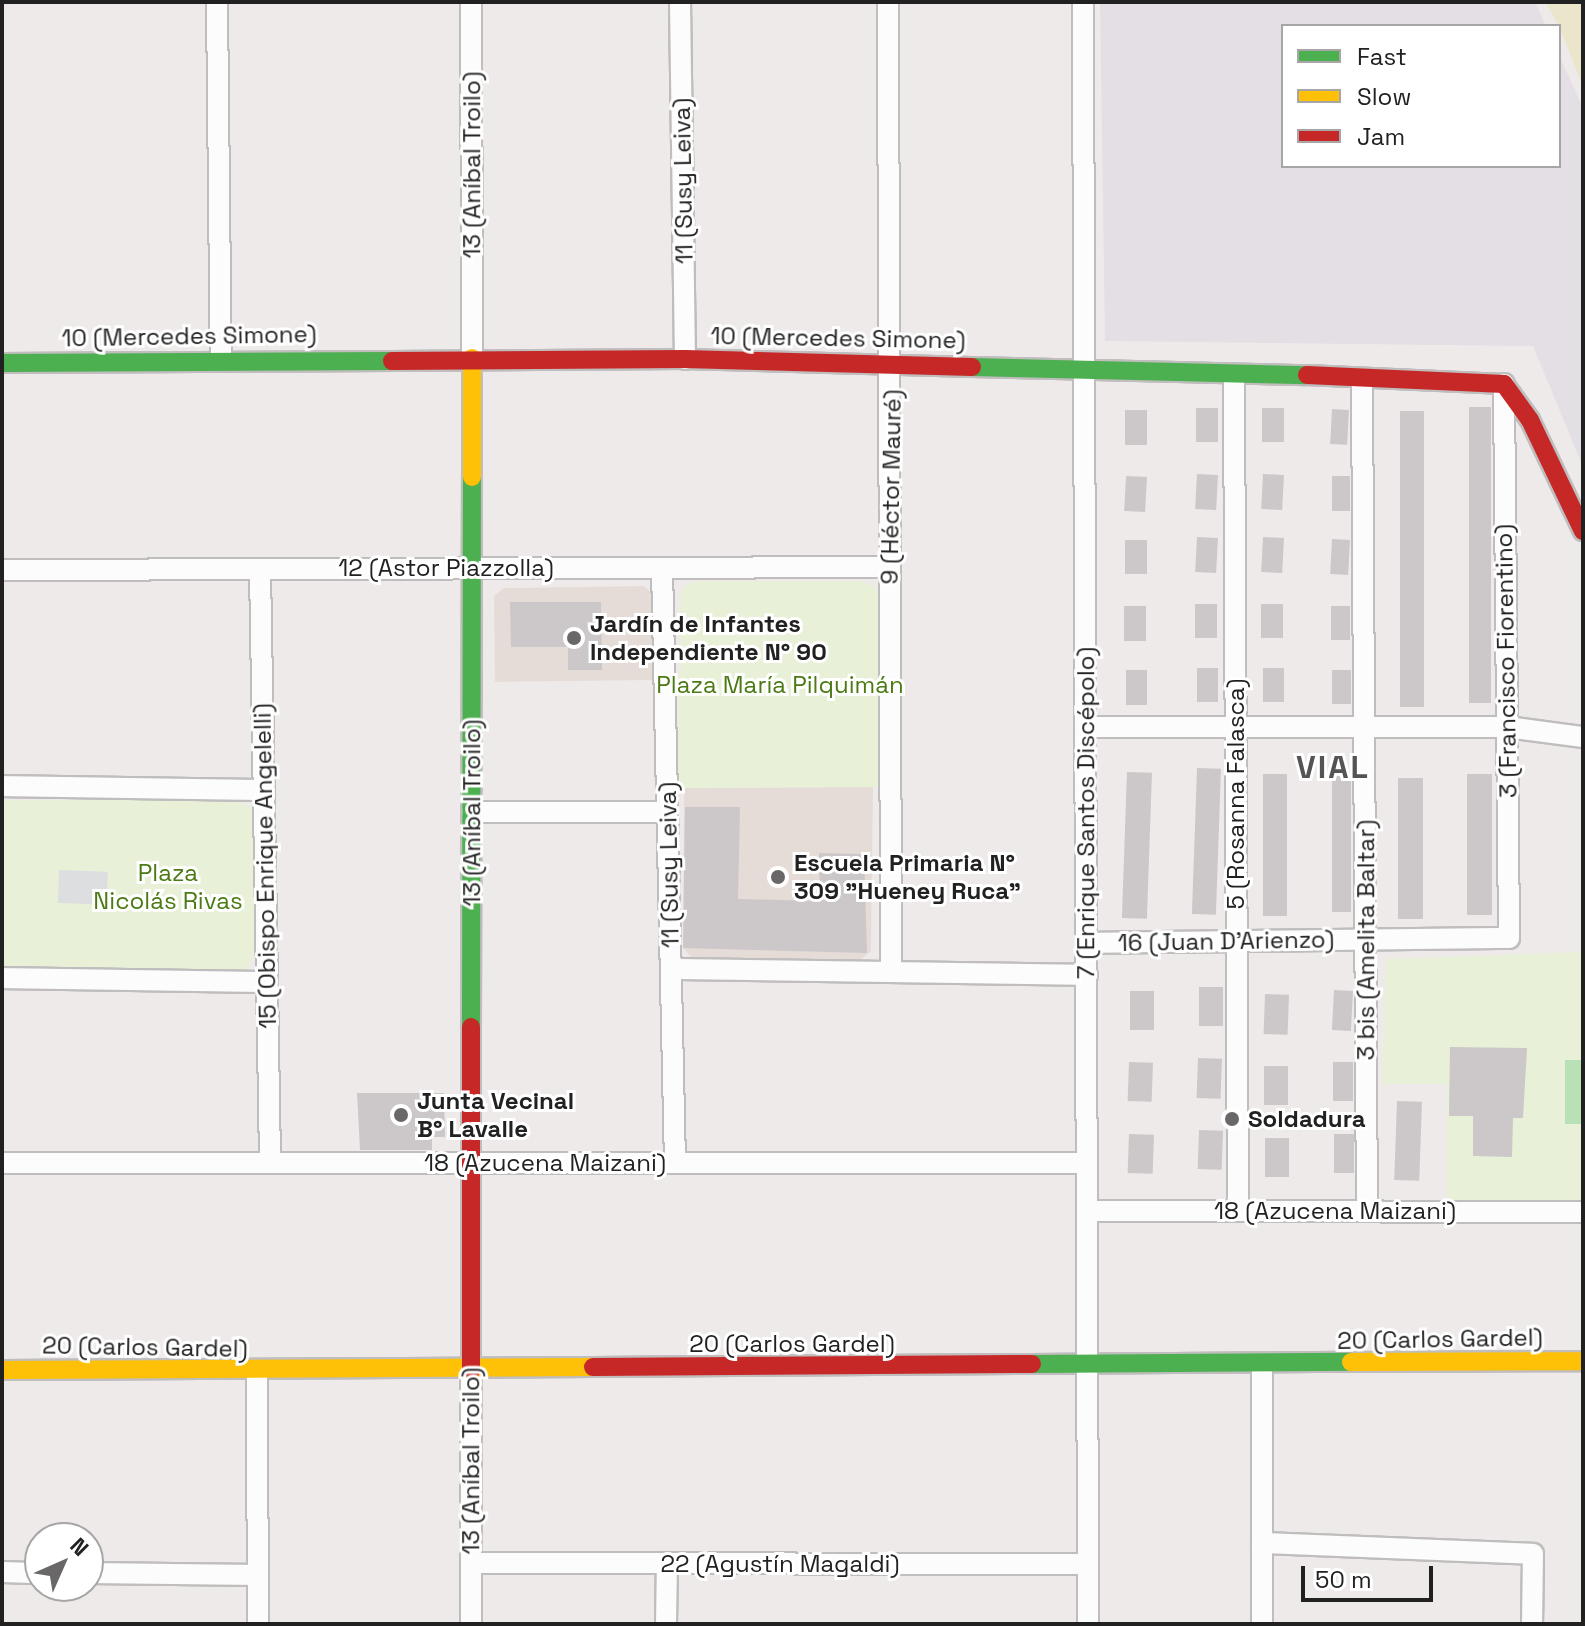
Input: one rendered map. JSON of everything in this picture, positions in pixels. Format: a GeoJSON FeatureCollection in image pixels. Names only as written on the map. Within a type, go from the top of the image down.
{"type":"FeatureCollection","features":[{"type":"Feature","properties":{"kind":"street"},"geometry":{"type":"LineString","coordinates":[[217,2],[221,359]]}},
{"type":"Feature","properties":{"kind":"street","name":"13 (Aníbal Troilo)"},"geometry":{"type":"LineString","coordinates":[[471,2],[471,1624]]}},
{"type":"Feature","properties":{"kind":"street","name":"11 (Susy Leiva)"},"geometry":{"type":"LineString","coordinates":[[680,2],[685,359]]}},
{"type":"Feature","properties":{"kind":"street","name":"9 (Héctor Mauré)"},"geometry":{"type":"LineString","coordinates":[[888,2],[892,363],[891,972]]}},
{"type":"Feature","properties":{"kind":"street","name":"7 (Enrique Santos Discépolo)"},"geometry":{"type":"LineString","coordinates":[[1083,2],[1088,1624]]}},
{"type":"Feature","properties":{"kind":"street","name":"10 (Mercedes Simone)"},"geometry":{"type":"LineString","coordinates":[[2,363],[221,359],[685,359],[1085,367],[1234,377],[1504,384]]}},
{"type":"Feature","properties":{"kind":"street","name":"5 (Rosanna Falasca)"},"geometry":{"type":"LineString","coordinates":[[1234,377],[1238,1211]]}},
{"type":"Feature","properties":{"kind":"street","name":"3 bis (Amelita Baltar)"},"geometry":{"type":"LineString","coordinates":[[1362,380],[1367,1211]]}},
{"type":"Feature","properties":{"kind":"street"},"geometry":{"type":"LineString","coordinates":[[1504,384],[1530,420],[1583,531]]}},
{"type":"Feature","properties":{"kind":"street","name":"3 (Francisco Fiorentino)"},"geometry":{"type":"LineString","coordinates":[[1504,384],[1509,938]]}},
{"type":"Feature","properties":{"kind":"street","name":"12 (Astor Piazzolla)"},"geometry":{"type":"LineString","coordinates":[[2,570],[890,567]]}},
{"type":"Feature","properties":{"kind":"street","name":"11 (Susy Leiva)"},"geometry":{"type":"LineString","coordinates":[[662,568],[675,1163]]}},
{"type":"Feature","properties":{"kind":"street","name":"15 (Obispo Enrique Angelelli)"},"geometry":{"type":"LineString","coordinates":[[260,569],[270,1162]]}},
{"type":"Feature","properties":{"kind":"street"},"geometry":{"type":"LineString","coordinates":[[1086,727],[1507,727],[1583,737]]}},
{"type":"Feature","properties":{"kind":"street"},"geometry":{"type":"LineString","coordinates":[[2,786],[264,790]]}},
{"type":"Feature","properties":{"kind":"street"},"geometry":{"type":"LineString","coordinates":[[472,812],[667,812]]}},
{"type":"Feature","properties":{"kind":"street","name":"16 (Juan D'Arienzo)"},"geometry":{"type":"LineString","coordinates":[[1087,943],[1509,938]]}},
{"type":"Feature","properties":{"kind":"street","name":"16 (Juan D'Arienzo)"},"geometry":{"type":"LineString","coordinates":[[671,969],[1087,975]]}},
{"type":"Feature","properties":{"kind":"street"},"geometry":{"type":"LineString","coordinates":[[2,978],[267,982]]}},
{"type":"Feature","properties":{"kind":"street","name":"18 (Azucena Maizani)"},"geometry":{"type":"LineString","coordinates":[[2,1163],[1087,1163]]}},
{"type":"Feature","properties":{"kind":"street","name":"18 (Azucena Maizani)"},"geometry":{"type":"LineString","coordinates":[[1087,1211],[1583,1212]]}},
{"type":"Feature","properties":{"kind":"street","name":"20 (Carlos Gardel)"},"geometry":{"type":"LineString","coordinates":[[2,1370],[257,1373],[1583,1361]]}},
{"type":"Feature","properties":{"kind":"street"},"geometry":{"type":"LineString","coordinates":[[1262,1364],[1262,1624]]}},
{"type":"Feature","properties":{"kind":"street"},"geometry":{"type":"LineString","coordinates":[[257,1373],[258,1624]]}},
{"type":"Feature","properties":{"kind":"street"},"geometry":{"type":"LineString","coordinates":[[1262,1543],[1533,1554],[1532,1624]]}},
{"type":"Feature","properties":{"kind":"street","name":"22 (Agustín Magaldi)"},"geometry":{"type":"LineString","coordinates":[[471,1563],[1088,1564]]}},
{"type":"Feature","properties":{"kind":"street"},"geometry":{"type":"LineString","coordinates":[[666,1624],[667,1563]]}},
{"type":"Feature","properties":{"kind":"street"},"geometry":{"type":"LineString","coordinates":[[2,1572],[24,1573]]}},
{"type":"Feature","properties":{"kind":"street"},"geometry":{"type":"LineString","coordinates":[[104,1573],[258,1575]]}},
{"type":"Feature","properties":{"kind":"shaded area"},"geometry":{"type":"Polygon","coordinates":[[[1100,2],[1535,2],[1545,24],[1281,24],[1281,168],[1561,168],[1561,59],[1583,108],[1583,467],[1533,346],[1105,341],[1100,2]]]}},
{"type":"Feature","properties":{"kind":"shaded area"},"geometry":{"type":"Polygon","coordinates":[[[1545,2],[1583,2],[1583,87],[1561,24],[1558,24],[1545,2]]]}},
{"type":"Feature","properties":{"kind":"shaded area","name":"Jardín de Infantes Independiente N° 90"},"geometry":{"type":"Polygon","coordinates":[[[644,586],[654,595],[654,680],[495,682],[494,596],[504,588],[644,586]]]}},
{"type":"Feature","properties":{"kind":"shaded area","name":"Escuela Primaria N° 309 \"Hueney Ruca\""},"geometry":{"type":"Polygon","coordinates":[[[873,787],[871,951],[859,961],[693,959],[683,948],[684,788],[873,787]]]}},
{"type":"Feature","properties":{"kind":"shaded area"},"geometry":{"type":"Polygon","coordinates":[[[59,870],[108,872],[107,905],[58,903],[59,870]]]}},
{"type":"Feature","properties":{"kind":"green space","name":"Plaza María Pilquimán"},"geometry":{"type":"Polygon","coordinates":[[[696,581],[861,581],[875,587],[880,599],[882,787],[678,788],[680,596],[684,586],[696,581]]]}},
{"type":"Feature","properties":{"kind":"green space","name":"Plaza Nicolás Rivas"},"geometry":{"type":"Polygon","coordinates":[[[231,799],[249,806],[257,821],[257,949],[248,968],[229,976],[2,967],[2,800],[231,799]]]}},
{"type":"Feature","properties":{"kind":"green space"},"geometry":{"type":"Polygon","coordinates":[[[1583,952],[1583,1201],[1447,1201],[1447,1084],[1382,1084],[1386,959],[1583,952]]]}},
{"type":"Feature","properties":{"kind":"green space"},"geometry":{"type":"Polygon","coordinates":[[[1565,1060],[1583,1060],[1583,1124],[1565,1124],[1565,1060]]]}},
{"type":"Feature","properties":{"kind":"building"},"geometry":{"type":"Polygon","coordinates":[[[1469,407],[1491,407],[1491,703],[1469,703],[1469,407]]]}},
{"type":"Feature","properties":{"kind":"building"},"geometry":{"type":"Polygon","coordinates":[[[1196,408],[1218,408],[1218,442],[1196,442],[1196,408]]]}},
{"type":"Feature","properties":{"kind":"building"},"geometry":{"type":"Polygon","coordinates":[[[1262,408],[1284,408],[1284,442],[1262,442],[1262,408]]]}},
{"type":"Feature","properties":{"kind":"building"},"geometry":{"type":"Polygon","coordinates":[[[1332,409],[1349,410],[1347,445],[1330,444],[1332,409]]]}},
{"type":"Feature","properties":{"kind":"building"},"geometry":{"type":"Polygon","coordinates":[[[1125,410],[1147,410],[1147,445],[1125,445],[1125,410]]]}},
{"type":"Feature","properties":{"kind":"building"},"geometry":{"type":"Polygon","coordinates":[[[1400,411],[1424,411],[1424,707],[1400,707],[1400,411]]]}},
{"type":"Feature","properties":{"kind":"building"},"geometry":{"type":"Polygon","coordinates":[[[1197,474],[1218,475],[1216,510],[1195,509],[1197,474]]]}},
{"type":"Feature","properties":{"kind":"building"},"geometry":{"type":"Polygon","coordinates":[[[1263,474],[1284,475],[1282,510],[1261,509],[1263,474]]]}},
{"type":"Feature","properties":{"kind":"building"},"geometry":{"type":"Polygon","coordinates":[[[1126,476],[1147,477],[1145,512],[1124,511],[1126,476]]]}},
{"type":"Feature","properties":{"kind":"building"},"geometry":{"type":"Polygon","coordinates":[[[1332,476],[1350,476],[1350,511],[1332,511],[1332,476]]]}},
{"type":"Feature","properties":{"kind":"building"},"geometry":{"type":"Polygon","coordinates":[[[1197,537],[1218,538],[1216,573],[1195,572],[1197,537]]]}},
{"type":"Feature","properties":{"kind":"building"},"geometry":{"type":"Polygon","coordinates":[[[1263,537],[1284,538],[1282,573],[1261,572],[1263,537]]]}},
{"type":"Feature","properties":{"kind":"building"},"geometry":{"type":"Polygon","coordinates":[[[1332,539],[1350,540],[1348,575],[1330,574],[1332,539]]]}},
{"type":"Feature","properties":{"kind":"building"},"geometry":{"type":"Polygon","coordinates":[[[1125,540],[1147,540],[1147,574],[1125,574],[1125,540]]]}},
{"type":"Feature","properties":{"kind":"building","name":"Jardín de Infantes Independiente N° 90"},"geometry":{"type":"Polygon","coordinates":[[[510,602],[601,602],[602,670],[568,670],[568,647],[511,647],[510,602]]]}},
{"type":"Feature","properties":{"kind":"building"},"geometry":{"type":"Polygon","coordinates":[[[1195,604],[1217,604],[1217,638],[1195,638],[1195,604]]]}},
{"type":"Feature","properties":{"kind":"building"},"geometry":{"type":"Polygon","coordinates":[[[1261,604],[1283,604],[1283,638],[1261,638],[1261,604]]]}},
{"type":"Feature","properties":{"kind":"building"},"geometry":{"type":"Polygon","coordinates":[[[1124,606],[1146,606],[1146,641],[1124,641],[1124,606]]]}},
{"type":"Feature","properties":{"kind":"building"},"geometry":{"type":"Polygon","coordinates":[[[1331,606],[1350,606],[1350,640],[1331,640],[1331,606]]]}},
{"type":"Feature","properties":{"kind":"building"},"geometry":{"type":"Polygon","coordinates":[[[1197,668],[1218,668],[1218,702],[1197,702],[1197,668]]]}},
{"type":"Feature","properties":{"kind":"building"},"geometry":{"type":"Polygon","coordinates":[[[1263,668],[1284,668],[1284,702],[1263,702],[1263,668]]]}},
{"type":"Feature","properties":{"kind":"building"},"geometry":{"type":"Polygon","coordinates":[[[1126,670],[1147,670],[1147,705],[1126,705],[1126,670]]]}},
{"type":"Feature","properties":{"kind":"building"},"geometry":{"type":"Polygon","coordinates":[[[1332,670],[1351,670],[1351,704],[1332,704],[1332,670]]]}},
{"type":"Feature","properties":{"kind":"building"},"geometry":{"type":"Polygon","coordinates":[[[1197,768],[1221,769],[1216,915],[1192,914],[1197,768]]]}},
{"type":"Feature","properties":{"kind":"building"},"geometry":{"type":"Polygon","coordinates":[[[1332,770],[1351,770],[1351,912],[1332,912],[1332,770]]]}},
{"type":"Feature","properties":{"kind":"building"},"geometry":{"type":"Polygon","coordinates":[[[1127,772],[1152,773],[1147,919],[1122,918],[1127,772]]]}},
{"type":"Feature","properties":{"kind":"building"},"geometry":{"type":"Polygon","coordinates":[[[1263,774],[1287,774],[1287,916],[1263,916],[1263,774]]]}},
{"type":"Feature","properties":{"kind":"building"},"geometry":{"type":"Polygon","coordinates":[[[1467,774],[1492,774],[1492,915],[1467,915],[1467,774]]]}},
{"type":"Feature","properties":{"kind":"building"},"geometry":{"type":"Polygon","coordinates":[[[1398,778],[1423,778],[1423,919],[1398,919],[1398,778]]]}},
{"type":"Feature","properties":{"kind":"building","name":"Escuela Primaria N° 309 \"Hueney Ruca\""},"geometry":{"type":"Polygon","coordinates":[[[685,807],[740,807],[738,899],[820,901],[819,853],[864,854],[867,953],[683,948],[685,807]]]}},
{"type":"Feature","properties":{"kind":"building"},"geometry":{"type":"Polygon","coordinates":[[[1199,987],[1223,987],[1223,1026],[1199,1026],[1199,987]]]}},
{"type":"Feature","properties":{"kind":"building"},"geometry":{"type":"Polygon","coordinates":[[[1334,990],[1353,991],[1351,1031],[1332,1030],[1334,990]]]}},
{"type":"Feature","properties":{"kind":"building"},"geometry":{"type":"Polygon","coordinates":[[[1130,991],[1154,991],[1154,1030],[1130,1030],[1130,991]]]}},
{"type":"Feature","properties":{"kind":"building"},"geometry":{"type":"Polygon","coordinates":[[[1265,994],[1289,995],[1288,1035],[1264,1034],[1265,994]]]}},
{"type":"Feature","properties":{"kind":"building"},"geometry":{"type":"Polygon","coordinates":[[[1450,1047],[1527,1048],[1523,1118],[1513,1118],[1512,1157],[1473,1156],[1473,1116],[1449,1116],[1450,1047]]]}},
{"type":"Feature","properties":{"kind":"building"},"geometry":{"type":"Polygon","coordinates":[[[1198,1058],[1222,1059],[1221,1099],[1197,1098],[1198,1058]]]}},
{"type":"Feature","properties":{"kind":"building"},"geometry":{"type":"Polygon","coordinates":[[[1129,1062],[1153,1063],[1152,1102],[1128,1101],[1129,1062]]]}},
{"type":"Feature","properties":{"kind":"building"},"geometry":{"type":"Polygon","coordinates":[[[1333,1062],[1353,1062],[1353,1101],[1333,1101],[1333,1062]]]}},
{"type":"Feature","properties":{"kind":"building"},"geometry":{"type":"Polygon","coordinates":[[[1264,1066],[1288,1066],[1288,1105],[1264,1105],[1264,1066]]]}},
{"type":"Feature","properties":{"kind":"building","name":"Junta Vecinal B° Lavalle"},"geometry":{"type":"Polygon","coordinates":[[[357,1093],[444,1093],[445,1137],[432,1137],[432,1150],[360,1150],[357,1093]]]}},
{"type":"Feature","properties":{"kind":"building"},"geometry":{"type":"Polygon","coordinates":[[[1397,1101],[1422,1102],[1419,1181],[1394,1180],[1397,1101]]]}},
{"type":"Feature","properties":{"kind":"building"},"geometry":{"type":"Polygon","coordinates":[[[1199,1130],[1223,1131],[1222,1170],[1198,1169],[1199,1130]]]}},
{"type":"Feature","properties":{"kind":"building"},"geometry":{"type":"Polygon","coordinates":[[[1129,1134],[1154,1135],[1153,1174],[1128,1173],[1129,1134]]]}},
{"type":"Feature","properties":{"kind":"building"},"geometry":{"type":"Polygon","coordinates":[[[1334,1134],[1354,1134],[1354,1173],[1334,1173],[1334,1134]]]}},
{"type":"Feature","properties":{"kind":"building"},"geometry":{"type":"Polygon","coordinates":[[[1265,1138],[1289,1138],[1289,1177],[1265,1177],[1265,1138]]]}},
{"type":"Feature","properties":{"kind":"traffic: fast"},"geometry":{"type":"LineString","coordinates":[[2,363],[392,361]]}},
{"type":"Feature","properties":{"kind":"traffic: fast"},"geometry":{"type":"LineString","coordinates":[[972,367],[1307,375]]}},
{"type":"Feature","properties":{"kind":"traffic: fast"},"geometry":{"type":"LineString","coordinates":[[471,1027],[472,477]]}},
{"type":"Feature","properties":{"kind":"traffic: fast"},"geometry":{"type":"LineString","coordinates":[[1032,1364],[1351,1362]]}},
{"type":"Feature","properties":{"kind":"traffic: slow"},"geometry":{"type":"LineString","coordinates":[[472,358],[472,477]]}},
{"type":"Feature","properties":{"kind":"traffic: slow"},"geometry":{"type":"LineString","coordinates":[[1351,1362],[1583,1361]]}},
{"type":"Feature","properties":{"kind":"traffic: slow"},"geometry":{"type":"LineString","coordinates":[[2,1370],[593,1367]]}},
{"type":"Feature","properties":{"kind":"traffic: jam"},"geometry":{"type":"LineString","coordinates":[[392,361],[685,359],[972,367]]}},
{"type":"Feature","properties":{"kind":"traffic: jam"},"geometry":{"type":"LineString","coordinates":[[1307,375],[1504,384],[1530,420],[1583,531]]}},
{"type":"Feature","properties":{"kind":"traffic: jam"},"geometry":{"type":"LineString","coordinates":[[471,1027],[471,1371]]}},
{"type":"Feature","properties":{"kind":"traffic: jam"},"geometry":{"type":"LineString","coordinates":[[593,1367],[1032,1364]]}},
{"type":"Feature","properties":{"kind":"place","name":"Jardín de Infantes Independiente N° 90"},"geometry":{"type":"Point","coordinates":[574,638]}},
{"type":"Feature","properties":{"kind":"place","name":"Escuela Primaria N° 309 \"Hueney Ruca\""},"geometry":{"type":"Point","coordinates":[778,877]}},
{"type":"Feature","properties":{"kind":"place","name":"Junta Vecinal B° Lavalle"},"geometry":{"type":"Point","coordinates":[401,1115]}},
{"type":"Feature","properties":{"kind":"place","name":"Soldadura"},"geometry":{"type":"Point","coordinates":[1232,1119]}},
{"type":"Feature","properties":{"kind":"district","name":"VIAL"},"geometry":{"type":"Point","coordinates":[1333,767]}}]}
